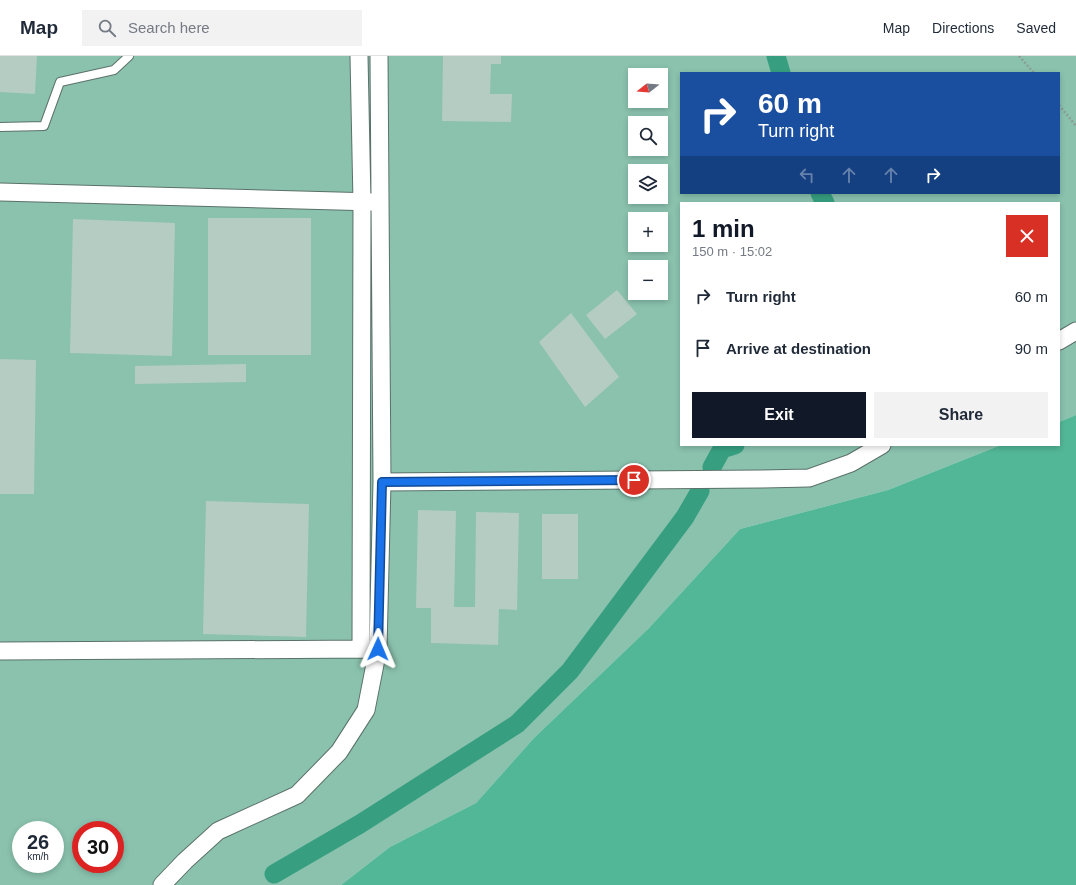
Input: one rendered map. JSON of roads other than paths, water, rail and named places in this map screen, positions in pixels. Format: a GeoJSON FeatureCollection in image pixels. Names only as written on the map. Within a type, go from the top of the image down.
{"type":"FeatureCollection","features":[{"type":"Feature","properties":{"kind":"street"},"geometry":{"type":"LineString","coordinates":[[358,56],[362,202],[360,648]]}},
{"type":"Feature","properties":{"kind":"street"},"geometry":{"type":"LineString","coordinates":[[162,885],[185,861],[218,831],[297,794],[339,752],[366,710],[378,649],[382,482],[379,56]]}},
{"type":"Feature","properties":{"kind":"street"},"geometry":{"type":"LineString","coordinates":[[0,192],[380,202]]}},
{"type":"Feature","properties":{"kind":"street"},"geometry":{"type":"LineString","coordinates":[[1060,340],[1076,331]]}},
{"type":"Feature","properties":{"kind":"street"},"geometry":{"type":"LineString","coordinates":[[382,482],[809,478],[851,463],[880,446]]}},
{"type":"Feature","properties":{"kind":"street"},"geometry":{"type":"LineString","coordinates":[[0,651],[378,649]]}},
{"type":"Feature","properties":{"kind":"lane"},"geometry":{"type":"LineString","coordinates":[[0,126],[44,126],[60,82],[114,70],[129,56]]}},
{"type":"Feature","properties":{"kind":"waterway"},"geometry":{"type":"LineString","coordinates":[[776,56],[781,72]]}},
{"type":"Feature","properties":{"kind":"waterway"},"geometry":{"type":"LineString","coordinates":[[820,194],[824,202]]}},
{"type":"Feature","properties":{"kind":"waterway"},"geometry":{"type":"LineString","coordinates":[[712,467],[722,449],[732,446]]}},
{"type":"Feature","properties":{"kind":"waterway"},"geometry":{"type":"LineString","coordinates":[[274,874],[360,824],[517,724],[570,671],[685,517],[700,491]]}}]}
